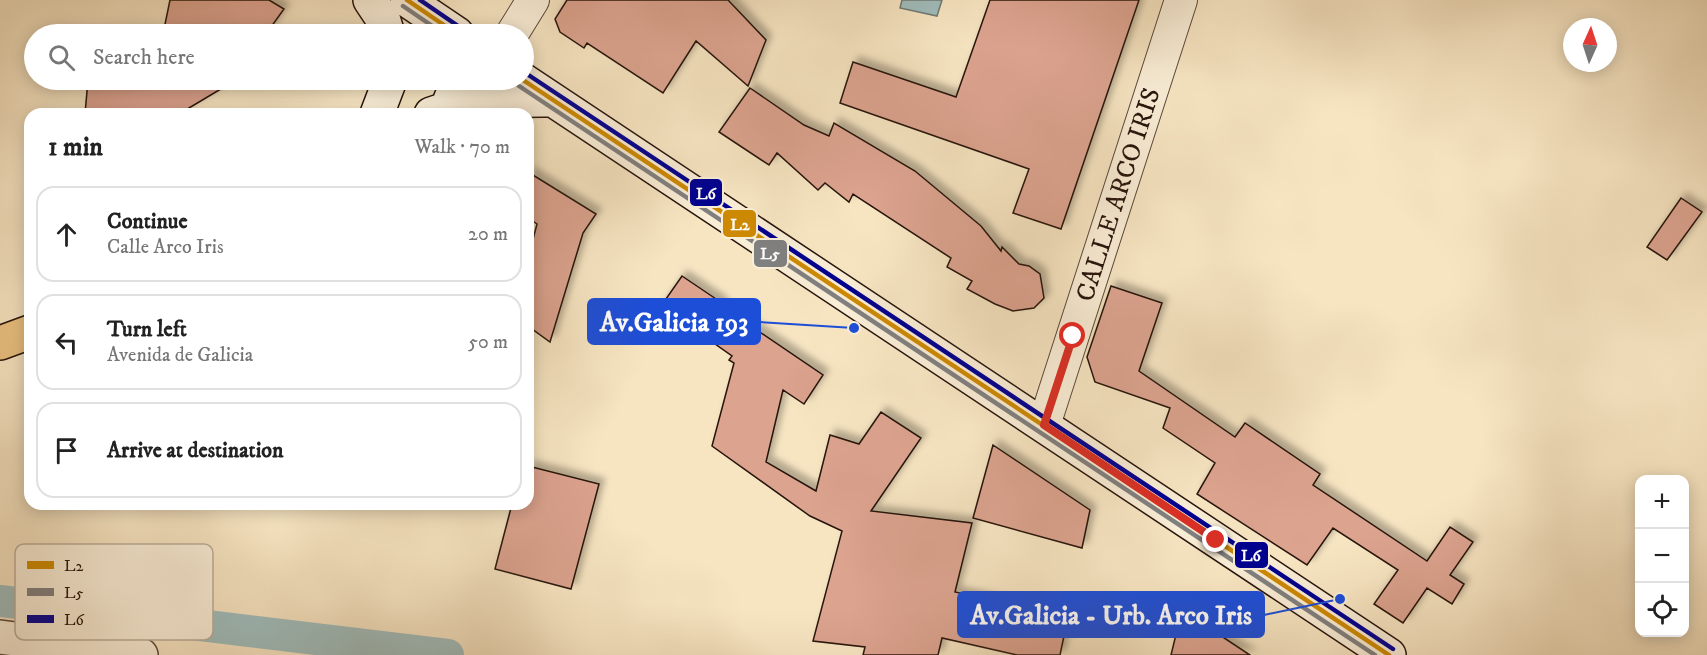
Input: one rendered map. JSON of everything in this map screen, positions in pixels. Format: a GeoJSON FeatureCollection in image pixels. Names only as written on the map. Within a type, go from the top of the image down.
{"type":"FeatureCollection","features":[{"type":"Feature","properties":{"kind":"highway"},"geometry":{"type":"LineString","coordinates":[[0,343],[24,334]]}},
{"type":"Feature","properties":{"kind":"main road"},"geometry":{"type":"LineString","coordinates":[[369,0],[385,24]]}},
{"type":"Feature","properties":{"kind":"main road"},"geometry":{"type":"LineString","coordinates":[[407,0],[440,24]]}},
{"type":"Feature","properties":{"kind":"main road"},"geometry":{"type":"LineString","coordinates":[[534,87],[1389,655]]}},
{"type":"Feature","properties":{"kind":"main road"},"geometry":{"type":"LineString","coordinates":[[379,108],[386,90]]}},
{"type":"Feature","properties":{"kind":"main road"},"geometry":{"type":"LineString","coordinates":[[445,100],[553,100]]}},
{"type":"Feature","properties":{"kind":"main road"},"geometry":{"type":"LineString","coordinates":[[0,637],[15,639]]}},
{"type":"Feature","properties":{"kind":"main road"},"geometry":{"type":"LineString","coordinates":[[24,640],[141,655]]}},
{"type":"Feature","properties":{"kind":"street"},"geometry":{"type":"LineString","coordinates":[[518,24],[533,0]]}},
{"type":"Feature","properties":{"kind":"street","name":"CALLE ARCO IRIS"},"geometry":{"type":"LineString","coordinates":[[1044,425],[1181,0]]}},
{"type":"Feature","properties":{"kind":"water"},"geometry":{"type":"Polygon","coordinates":[[[902,0],[942,0],[937,16],[900,8],[902,0]]]}},
{"type":"Feature","properties":{"kind":"building"},"geometry":{"type":"Polygon","coordinates":[[[170,0],[269,0],[284,9],[273,24],[165,24],[170,0]]]}},
{"type":"Feature","properties":{"kind":"building"},"geometry":{"type":"Polygon","coordinates":[[[567,0],[728,0],[766,40],[748,86],[696,41],[663,93],[587,43],[584,48],[560,32],[555,19],[567,0]]]}},
{"type":"Feature","properties":{"kind":"building"},"geometry":{"type":"Polygon","coordinates":[[[990,0],[1139,0],[1061,229],[1013,213],[1029,169],[840,103],[853,62],[956,97],[990,0]]]}},
{"type":"Feature","properties":{"kind":"building"},"geometry":{"type":"Polygon","coordinates":[[[750,88],[804,125],[829,136],[834,123],[915,171],[981,226],[1001,251],[1002,247],[1019,264],[1029,266],[1040,274],[1044,298],[1034,308],[1013,311],[995,304],[967,289],[972,281],[947,267],[951,258],[853,194],[849,202],[825,183],[818,190],[777,153],[769,165],[719,132],[750,88]]]}},
{"type":"Feature","properties":{"kind":"building"},"geometry":{"type":"Polygon","coordinates":[[[87,90],[219,90],[189,108],[86,108],[87,90]]]}},
{"type":"Feature","properties":{"kind":"building"},"geometry":{"type":"Polygon","coordinates":[[[534,176],[596,214],[583,233],[550,342],[534,330],[534,235],[537,224],[534,222],[534,176]]]}},
{"type":"Feature","properties":{"kind":"building"},"geometry":{"type":"Polygon","coordinates":[[[1681,198],[1702,212],[1667,260],[1647,247],[1681,198]]]}},
{"type":"Feature","properties":{"kind":"building"},"geometry":{"type":"Polygon","coordinates":[[[682,276],[722,303],[720,305],[823,375],[804,404],[783,390],[766,462],[816,491],[830,435],[859,444],[881,412],[921,438],[871,511],[972,523],[955,592],[1068,617],[1060,655],[1017,655],[942,638],[938,655],[863,655],[865,647],[813,641],[842,531],[810,516],[712,446],[734,363],[729,360],[732,356],[661,306],[682,276]]]}},
{"type":"Feature","properties":{"kind":"building"},"geometry":{"type":"Polygon","coordinates":[[[1111,286],[1162,303],[1139,371],[1235,437],[1245,423],[1320,474],[1313,485],[1427,561],[1450,527],[1473,542],[1450,575],[1464,584],[1452,604],[1427,588],[1403,623],[1374,604],[1398,570],[1333,528],[1307,565],[1197,494],[1215,463],[1163,428],[1170,408],[1095,382],[1087,357],[1111,286]]]}},
{"type":"Feature","properties":{"kind":"building"},"geometry":{"type":"Polygon","coordinates":[[[993,445],[1090,510],[1082,548],[973,518],[993,445]]]}},
{"type":"Feature","properties":{"kind":"building"},"geometry":{"type":"Polygon","coordinates":[[[534,468],[599,484],[571,589],[495,569],[510,510],[534,510],[534,468]]]}},
{"type":"Feature","properties":{"kind":"building"},"geometry":{"type":"Polygon","coordinates":[[[1182,610],[1250,655],[1171,655],[1182,610]]]}},
{"type":"Feature","properties":{"kind":"waterway"},"geometry":{"type":"LineString","coordinates":[[0,601],[15,603]]}},
{"type":"Feature","properties":{"kind":"waterway"},"geometry":{"type":"LineString","coordinates":[[213,627],[448,655]]}},
{"type":"Feature","properties":{"kind":"transit line","name":"L2"},"geometry":{"type":"LineString","coordinates":[[407,0],[442,24]]}},
{"type":"Feature","properties":{"kind":"transit line","name":"L6"},"geometry":{"type":"LineString","coordinates":[[420,0],[455,24]]}},
{"type":"Feature","properties":{"kind":"transit line","name":"L5"},"geometry":{"type":"LineString","coordinates":[[403,6],[429,24]]}},
{"type":"Feature","properties":{"kind":"transit line","name":"L6"},"geometry":{"type":"LineString","coordinates":[[534,79],[1393,649]]}},
{"type":"Feature","properties":{"kind":"transit line","name":"L2"},"geometry":{"type":"LineString","coordinates":[[534,87],[1389,655]]}},
{"type":"Feature","properties":{"kind":"transit line","name":"L5"},"geometry":{"type":"LineString","coordinates":[[525,90],[1375,655]]}},
{"type":"Feature","properties":{"kind":"place","name":"Av.Galicia 193"},"geometry":{"type":"Point","coordinates":[854,328]}},
{"type":"Feature","properties":{"kind":"place","name":"Av.Galicia - Urb. Arco Iris"},"geometry":{"type":"Point","coordinates":[1340,599]}},
{"type":"Feature","properties":{"kind":"route"},"geometry":{"type":"LineString","coordinates":[[1073,336],[1044,425],[1216,540]]}}]}
